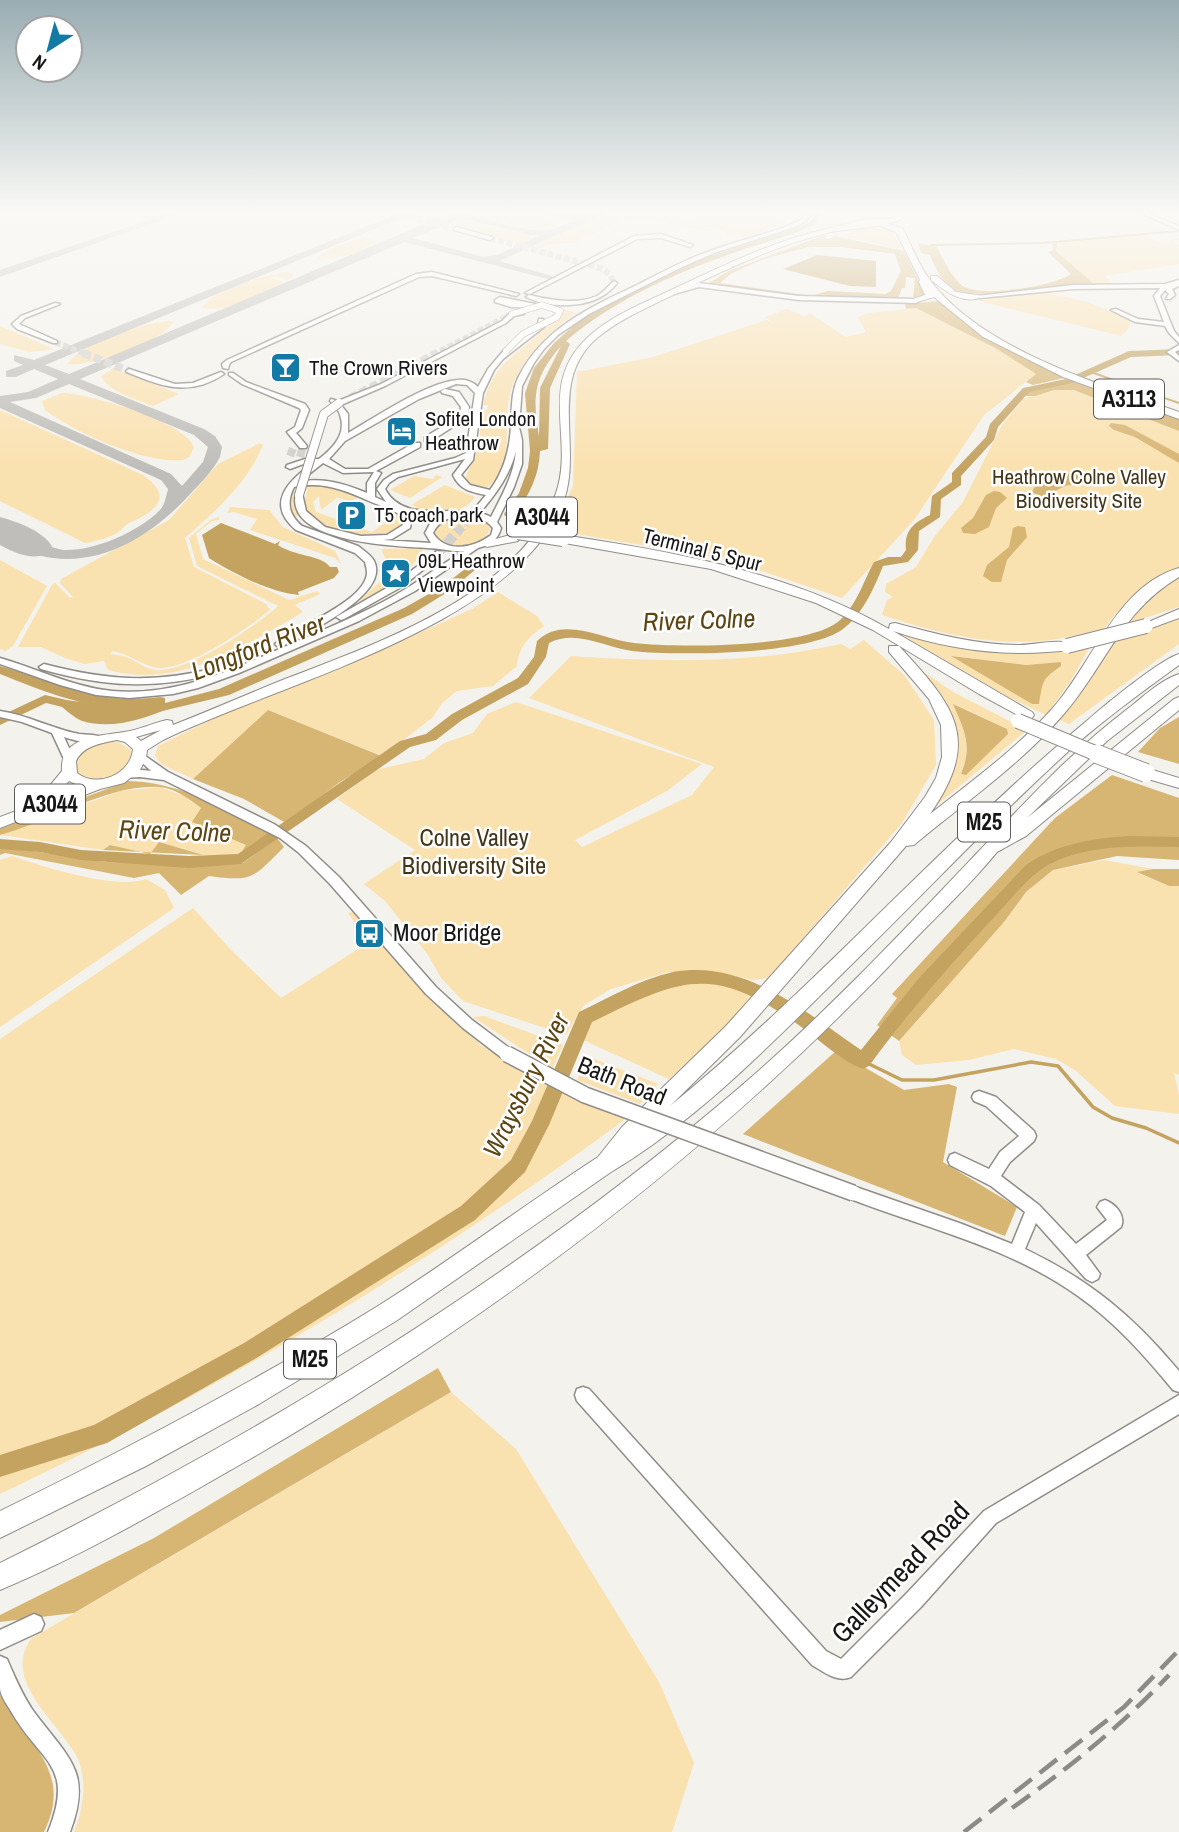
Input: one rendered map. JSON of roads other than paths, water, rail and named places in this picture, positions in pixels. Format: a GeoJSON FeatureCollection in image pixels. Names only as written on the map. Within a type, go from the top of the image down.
{"type":"FeatureCollection","features":[{"type":"Feature","properties":{"kind":"highway"},"geometry":{"type":"LineString","coordinates":[[916,301],[922,298]]}},
{"type":"Feature","properties":{"kind":"highway","name":"A3113"},"geometry":{"type":"LineString","coordinates":[[941,298],[973,326],[1024,355],[1179,414]]}},
{"type":"Feature","properties":{"kind":"highway","name":"A3113"},"geometry":{"type":"LineString","coordinates":[[950,298],[983,326],[1076,377]]}},
{"type":"Feature","properties":{"kind":"highway","name":"Terminal 5 Spur"},"geometry":{"type":"LineString","coordinates":[[494,522],[516,535],[695,561],[760,578],[876,628]]}},
{"type":"Feature","properties":{"kind":"highway","name":"Terminal 5 Spur"},"geometry":{"type":"LineString","coordinates":[[480,545],[516,535]]}},
{"type":"Feature","properties":{"kind":"highway","name":"M25"},"geometry":{"type":"LineString","coordinates":[[884,861],[1053,717],[1082,680],[1124,614],[1143,595],[1179,572]]}},
{"type":"Feature","properties":{"kind":"highway","name":"Terminal 5 Spur"},"geometry":{"type":"LineString","coordinates":[[809,600],[829,604],[876,628],[894,649]]}},
{"type":"Feature","properties":{"kind":"highway","name":"M25"},"geometry":{"type":"LineString","coordinates":[[876,628],[979,648],[1026,650],[1067,646],[1146,626],[1179,613]]}},
{"type":"Feature","properties":{"kind":"highway","name":"M25"},"geometry":{"type":"LineString","coordinates":[[876,628],[1023,718]]}},
{"type":"Feature","properties":{"kind":"highway","name":"M25"},"geometry":{"type":"LineString","coordinates":[[604,1165],[627,1132],[702,1065],[884,861],[941,784],[950,757],[950,732],[944,710],[928,684],[894,649]]}},
{"type":"Feature","properties":{"kind":"highway","name":"M25"},"geometry":{"type":"LineString","coordinates":[[894,649],[915,657],[1075,746],[1149,769],[1179,783]]}},
{"type":"Feature","properties":{"kind":"highway","name":"M25"},"geometry":{"type":"LineString","coordinates":[[0,1525],[137,1457],[262,1388],[388,1313],[604,1165],[641,1143],[719,1079],[782,1021],[1054,756],[1110,709],[1179,658]]}},
{"type":"Feature","properties":{"kind":"highway","name":"M25"},"geometry":{"type":"LineString","coordinates":[[0,1577],[66,1545],[288,1425],[486,1296],[662,1165],[748,1093],[826,1020],[986,853],[1008,826],[1062,774],[1179,678]]}},
{"type":"Feature","properties":{"kind":"highway","name":"M25"},"geometry":{"type":"LineString","coordinates":[[986,853],[1020,832],[1179,702]]}},
{"type":"Feature","properties":{"kind":"highway","name":"M25"},"geometry":{"type":"LineString","coordinates":[[1155,722],[1179,709]]}},
{"type":"Feature","properties":{"kind":"highway","name":"M25"},"geometry":{"type":"LineString","coordinates":[[1149,769],[1179,772]]}},
{"type":"Feature","properties":{"kind":"main road","name":"A3044"},"geometry":{"type":"LineString","coordinates":[[122,737],[157,728],[386,632],[433,610],[474,585],[522,544],[550,505],[559,470],[559,381],[571,355],[583,342],[622,313],[652,298]]}},
{"type":"Feature","properties":{"kind":"main road","name":"A3044"},"geometry":{"type":"LineString","coordinates":[[144,749],[421,625],[467,599],[504,572],[544,531],[563,494],[567,468],[564,400],[566,381],[576,357],[608,326],[660,298]]}},
{"type":"Feature","properties":{"kind":"main road"},"geometry":{"type":"LineString","coordinates":[[122,737],[144,749],[138,764],[126,775],[101,783],[82,783],[69,765],[83,746],[100,739],[122,737]]}},
{"type":"Feature","properties":{"kind":"main road","name":"A3044"},"geometry":{"type":"LineString","coordinates":[[0,815],[53,791],[69,765]]}},
{"type":"Feature","properties":{"kind":"main road","name":"A3044"},"geometry":{"type":"LineString","coordinates":[[0,823],[101,783]]}},
{"type":"Feature","properties":{"kind":"street"},"geometry":{"type":"LineString","coordinates":[[226,372],[225,364],[229,361],[366,298]]}},
{"type":"Feature","properties":{"kind":"street"},"geometry":{"type":"LineString","coordinates":[[544,298],[561,302],[588,298]]}},
{"type":"Feature","properties":{"kind":"street"},"geometry":{"type":"LineString","coordinates":[[480,507],[494,493],[509,468],[515,426],[516,391],[531,362],[561,329],[585,312],[614,298]]}},
{"type":"Feature","properties":{"kind":"street"},"geometry":{"type":"LineString","coordinates":[[818,298],[916,301]]}},
{"type":"Feature","properties":{"kind":"street"},"geometry":{"type":"LineString","coordinates":[[1157,298],[1167,324],[1179,341]]}},
{"type":"Feature","properties":{"kind":"street"},"geometry":{"type":"LineString","coordinates":[[55,342],[18,328],[15,324],[23,317],[57,304]]}},
{"type":"Feature","properties":{"kind":"street"},"geometry":{"type":"LineString","coordinates":[[517,304],[552,309]]}},
{"type":"Feature","properties":{"kind":"street"},"geometry":{"type":"LineString","coordinates":[[323,530],[303,513],[299,506],[299,495],[324,414],[329,408],[379,387],[499,325],[509,314],[531,305],[548,305],[561,311],[557,317],[523,334],[499,359],[478,390]]}},
{"type":"Feature","properties":{"kind":"street"},"geometry":{"type":"LineString","coordinates":[[509,314],[552,309],[585,312]]}},
{"type":"Feature","properties":{"kind":"street"},"geometry":{"type":"LineString","coordinates":[[541,320],[552,309]]}},
{"type":"Feature","properties":{"kind":"street"},"geometry":{"type":"LineString","coordinates":[[1114,310],[1137,321],[1167,324]]}},
{"type":"Feature","properties":{"kind":"street"},"geometry":{"type":"LineString","coordinates":[[525,313],[541,320]]}},
{"type":"Feature","properties":{"kind":"street"},"geometry":{"type":"LineString","coordinates":[[499,359],[539,329],[542,326],[541,320]]}},
{"type":"Feature","properties":{"kind":"street"},"geometry":{"type":"LineString","coordinates":[[1174,355],[1179,347]]}},
{"type":"Feature","properties":{"kind":"street"},"geometry":{"type":"LineString","coordinates":[[129,371],[177,388],[196,385],[226,372]]}},
{"type":"Feature","properties":{"kind":"street"},"geometry":{"type":"LineString","coordinates":[[226,372],[244,383],[302,406],[305,410],[298,427],[291,432],[298,445]]}},
{"type":"Feature","properties":{"kind":"street"},"geometry":{"type":"LineString","coordinates":[[445,373],[458,377],[478,390]]}},
{"type":"Feature","properties":{"kind":"street"},"geometry":{"type":"LineString","coordinates":[[477,376],[472,447],[469,460],[457,475],[459,481],[468,488],[494,493]]}},
{"type":"Feature","properties":{"kind":"street"},"geometry":{"type":"LineString","coordinates":[[326,459],[332,441],[343,439],[443,389],[458,377]]}},
{"type":"Feature","properties":{"kind":"street"},"geometry":{"type":"LineString","coordinates":[[428,439],[464,417],[465,407],[457,397],[448,395],[443,389]]}},
{"type":"Feature","properties":{"kind":"street"},"geometry":{"type":"LineString","coordinates":[[290,486],[326,459],[343,439],[343,412],[340,403]]}},
{"type":"Feature","properties":{"kind":"street"},"geometry":{"type":"LineString","coordinates":[[0,661],[74,687],[106,694],[140,695],[184,689],[238,670],[382,607],[495,536],[494,522],[517,472],[521,442],[515,426]]}},
{"type":"Feature","properties":{"kind":"street"},"geometry":{"type":"LineString","coordinates":[[361,552],[307,532],[291,522],[283,505],[290,486],[287,471],[294,460],[326,459],[339,469],[375,470],[417,446]]}},
{"type":"Feature","properties":{"kind":"street"},"geometry":{"type":"LineString","coordinates":[[468,455],[451,463],[388,479],[381,489],[383,496],[424,514],[474,514],[494,522]]}},
{"type":"Feature","properties":{"kind":"street"},"geometry":{"type":"LineString","coordinates":[[314,468],[317,473],[325,476],[363,476],[420,470]]}},
{"type":"Feature","properties":{"kind":"street"},"geometry":{"type":"LineString","coordinates":[[368,492],[377,473]]}},
{"type":"Feature","properties":{"kind":"street"},"geometry":{"type":"LineString","coordinates":[[363,476],[368,492]]}},
{"type":"Feature","properties":{"kind":"street"},"geometry":{"type":"LineString","coordinates":[[290,486],[311,480],[368,492],[408,517],[408,523],[393,536],[359,539]]}},
{"type":"Feature","properties":{"kind":"street"},"geometry":{"type":"LineString","coordinates":[[447,565],[450,557],[432,539],[430,529],[437,521],[451,515]]}},
{"type":"Feature","properties":{"kind":"street"},"geometry":{"type":"LineString","coordinates":[[280,644],[337,611],[365,590],[371,578],[371,567],[361,552],[299,524],[289,516]]}},
{"type":"Feature","properties":{"kind":"street"},"geometry":{"type":"LineString","coordinates":[[299,524],[359,539],[443,549],[480,545]]}},
{"type":"Feature","properties":{"kind":"street"},"geometry":{"type":"LineString","coordinates":[[0,653],[91,680],[147,684],[205,674],[280,644],[380,597],[409,578],[443,549]]}},
{"type":"Feature","properties":{"kind":"street"},"geometry":{"type":"LineString","coordinates":[[8,715],[57,733],[100,739]]}},
{"type":"Feature","properties":{"kind":"street"},"geometry":{"type":"LineString","coordinates":[[57,733],[69,765]]}},
{"type":"Feature","properties":{"kind":"street"},"geometry":{"type":"LineString","coordinates":[[144,749],[163,775]]}},
{"type":"Feature","properties":{"kind":"street","name":"Bath Road"},"geometry":{"type":"LineString","coordinates":[[144,749],[145,764],[163,775],[233,806],[282,833],[335,879],[432,992],[458,1017],[507,1054],[585,1096],[1016,1252],[1066,1279],[1102,1304],[1129,1327],[1179,1384]]}},
{"type":"Feature","properties":{"kind":"street","name":"Bath Road"},"geometry":{"type":"LineString","coordinates":[[126,775],[163,775]]}},
{"type":"Feature","properties":{"kind":"street"},"geometry":{"type":"LineString","coordinates":[[979,1097],[991,1101],[1029,1136],[1005,1157],[992,1177]]}},
{"type":"Feature","properties":{"kind":"street"},"geometry":{"type":"LineString","coordinates":[[955,1160],[992,1177],[1022,1198],[1092,1274]]}},
{"type":"Feature","properties":{"kind":"street"},"geometry":{"type":"LineString","coordinates":[[1075,1254],[1115,1222],[1116,1219],[1105,1207]]}},
{"type":"Feature","properties":{"kind":"street"},"geometry":{"type":"LineString","coordinates":[[1016,1252],[1034,1210]]}},
{"type":"Feature","properties":{"kind":"street","name":"Galleymead Road"},"geometry":{"type":"LineString","coordinates":[[583,1395],[819,1658],[844,1670],[914,1600],[990,1517],[1179,1404]]}},
{"type":"Feature","properties":{"kind":"street"},"geometry":{"type":"LineString","coordinates":[[0,1640],[34,1624]]}},
{"type":"Feature","properties":{"kind":"street"},"geometry":{"type":"LineString","coordinates":[[0,1665],[12,1696],[64,1765],[69,1802],[59,1832]]}},
{"type":"Feature","properties":{"kind":"waterway"},"geometry":{"type":"LineString","coordinates":[[509,514],[524,493],[533,468],[535,451],[530,393],[539,368],[557,345],[582,323],[623,298]]}},
{"type":"Feature","properties":{"kind":"waterway","name":"Longford River"},"geometry":{"type":"LineString","coordinates":[[543,449],[545,388],[566,344]]}},
{"type":"Feature","properties":{"kind":"waterway","name":"River Colne"},"geometry":{"type":"LineString","coordinates":[[0,844],[40,847],[81,855],[189,862],[241,859],[405,744],[431,737],[457,717],[523,681],[540,657],[543,641],[554,636],[575,633],[631,647],[704,649],[793,641],[834,630],[855,610],[878,564],[888,560],[904,560],[912,550],[911,537],[915,529],[935,517],[936,498],[957,483],[956,475],[991,438],[993,426],[1026,390],[1069,381],[1129,354],[1179,352]]}},
{"type":"Feature","properties":{"kind":"waterway","name":"River Colne"},"geometry":{"type":"LineString","coordinates":[[1088,371],[1179,403]]}},
{"type":"Feature","properties":{"kind":"waterway","name":"Longford River"},"geometry":{"type":"LineString","coordinates":[[150,710],[224,692],[408,611],[447,588],[478,562]]}},
{"type":"Feature","properties":{"kind":"waterway"},"geometry":{"type":"LineString","coordinates":[[0,670],[58,691],[98,701],[139,704],[160,701]]}},
{"type":"Feature","properties":{"kind":"waterway","name":"Longford River"},"geometry":{"type":"LineString","coordinates":[[0,721],[45,699],[79,707]]}},
{"type":"Feature","properties":{"kind":"waterway","name":"Wraysbury River"},"geometry":{"type":"LineString","coordinates":[[0,1466],[99,1435],[251,1350],[468,1213],[518,1166],[540,1125],[585,1017],[661,982],[700,976],[750,988],[774,1000],[863,1061],[925,983],[1018,882],[1039,863],[1062,853],[1095,845],[1129,841],[1179,842]]}},
{"type":"Feature","properties":{"kind":"waterway"},"geometry":{"type":"LineString","coordinates":[[863,1061],[902,1080],[934,1080],[1031,1062],[1058,1066],[1093,1107],[1112,1118],[1146,1128],[1179,1143]]}},
{"type":"Feature","properties":{"kind":"tunnel"},"geometry":{"type":"LineString","coordinates":[[433,355],[512,314]]}},
{"type":"Feature","properties":{"kind":"tunnel"},"geometry":{"type":"LineString","coordinates":[[55,342],[88,355]]}},
{"type":"Feature","properties":{"kind":"tunnel"},"geometry":{"type":"LineString","coordinates":[[83,353],[129,371]]}},
{"type":"Feature","properties":{"kind":"tunnel"},"geometry":{"type":"LineString","coordinates":[[350,398],[437,353]]}},
{"type":"Feature","properties":{"kind":"tunnel"},"geometry":{"type":"LineString","coordinates":[[290,456],[294,446]]}},
{"type":"Feature","properties":{"kind":"tunnel"},"geometry":{"type":"LineString","coordinates":[[300,457],[303,446]]}},
{"type":"Feature","properties":{"kind":"tunnel"},"geometry":{"type":"LineString","coordinates":[[457,533],[480,507]]}},
{"type":"Feature","properties":{"kind":"tunnel"},"geometry":{"type":"LineString","coordinates":[[437,554],[458,531]]}},
{"type":"Feature","properties":{"kind":"railway"},"geometry":{"type":"LineString","coordinates":[[964,1832],[1124,1707],[1179,1650]]}},
{"type":"Feature","properties":{"kind":"railway"},"geometry":{"type":"LineString","coordinates":[[1012,1808],[1094,1746],[1169,1675]]}},
{"type":"Feature","properties":{"kind":"place","name":"The Crown Rivers"},"geometry":{"type":"Point","coordinates":[286,368]}},
{"type":"Feature","properties":{"kind":"place","name":"Sofitel London Heathrow"},"geometry":{"type":"Point","coordinates":[402,431]}},
{"type":"Feature","properties":{"kind":"place","name":"T5 coach park"},"geometry":{"type":"Point","coordinates":[351,515]}},
{"type":"Feature","properties":{"kind":"place","name":"09L Heathrow Viewpoint"},"geometry":{"type":"Point","coordinates":[395,573]}},
{"type":"Feature","properties":{"kind":"place","name":"Moor Bridge"},"geometry":{"type":"Point","coordinates":[370,933]}},
{"type":"Feature","properties":{"kind":"park label","name":"Heathrow Colne Valley Biodiversity Site"},"geometry":{"type":"Point","coordinates":[1079,489]}},
{"type":"Feature","properties":{"kind":"park label","name":"Colne Valley Biodiversity Site"},"geometry":{"type":"Point","coordinates":[474,852]}}]}
